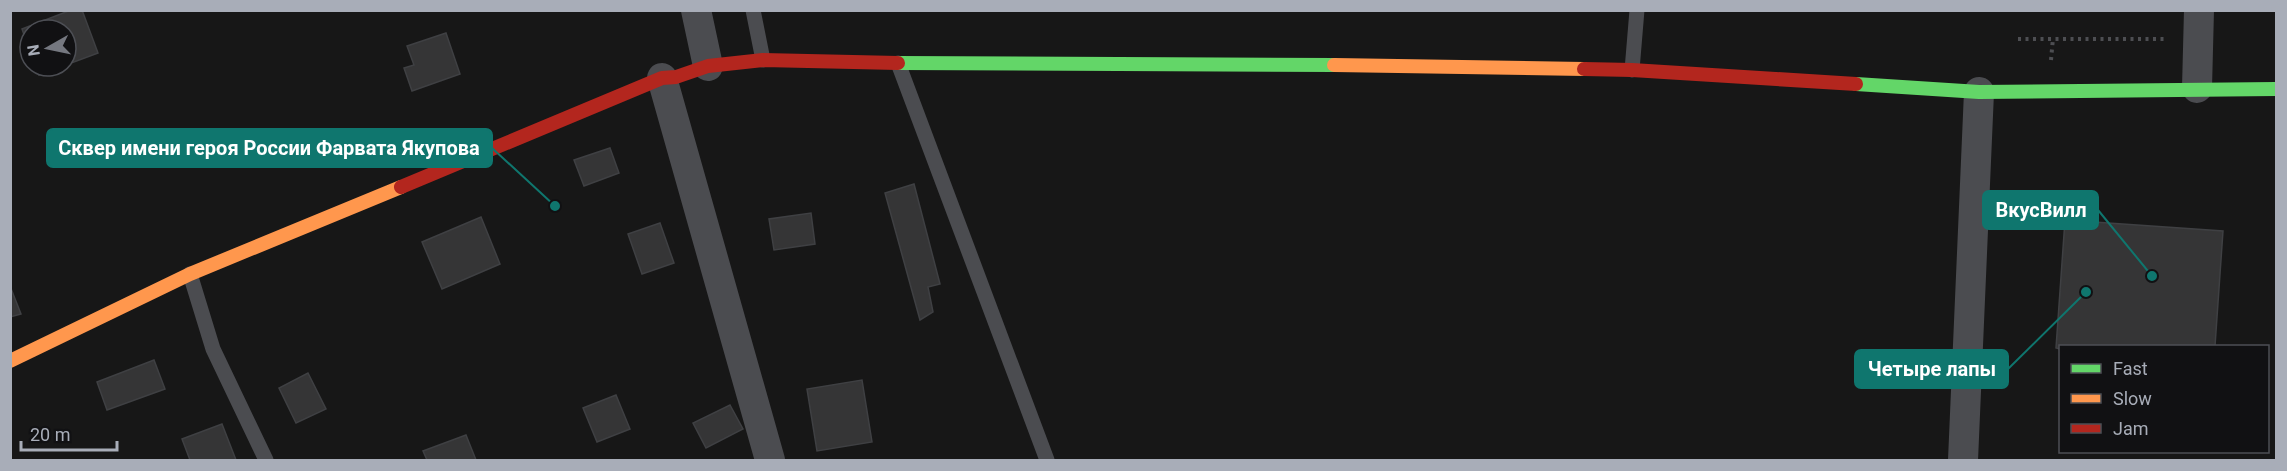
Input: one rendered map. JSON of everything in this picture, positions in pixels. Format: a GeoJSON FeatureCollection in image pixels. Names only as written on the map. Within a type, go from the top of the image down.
{"type":"FeatureCollection","features":[{"type":"Feature","properties":{"kind":"street"},"geometry":{"type":"LineString","coordinates":[[696,10],[708,66]]}},
{"type":"Feature","properties":{"kind":"street"},"geometry":{"type":"LineString","coordinates":[[2197,88],[2198,25]]}},
{"type":"Feature","properties":{"kind":"street"},"geometry":{"type":"LineString","coordinates":[[10,361],[190,274],[662,78],[676,77],[708,66],[763,60],[898,63],[1293,64],[1632,70],[1979,92],[2197,88],[2277,89]]}},
{"type":"Feature","properties":{"kind":"street"},"geometry":{"type":"LineString","coordinates":[[662,78],[770,460]]}},
{"type":"Feature","properties":{"kind":"street"},"geometry":{"type":"LineString","coordinates":[[1963,460],[1979,92]]}},
{"type":"Feature","properties":{"kind":"lane"},"geometry":{"type":"LineString","coordinates":[[753,10],[763,60]]}},
{"type":"Feature","properties":{"kind":"lane"},"geometry":{"type":"LineString","coordinates":[[1632,70],[1637,10]]}},
{"type":"Feature","properties":{"kind":"lane"},"geometry":{"type":"LineString","coordinates":[[898,63],[1047,460]]}},
{"type":"Feature","properties":{"kind":"lane"},"geometry":{"type":"LineString","coordinates":[[190,274],[213,349],[266,460]]}},
{"type":"Feature","properties":{"kind":"path"},"geometry":{"type":"LineString","coordinates":[[2018,39],[2198,25]]}},
{"type":"Feature","properties":{"kind":"building"},"geometry":{"type":"Polygon","coordinates":[[[71,10],[82,10],[98,53],[78,60],[78,18],[50,18],[71,10]]]}},
{"type":"Feature","properties":{"kind":"building"},"geometry":{"type":"Polygon","coordinates":[[[446,33],[460,74],[412,91],[404,68],[414,65],[407,46],[446,33]]]}},
{"type":"Feature","properties":{"kind":"building"},"geometry":{"type":"Polygon","coordinates":[[[610,148],[619,173],[584,186],[574,160],[610,148]]]}},
{"type":"Feature","properties":{"kind":"building"},"geometry":{"type":"Polygon","coordinates":[[[914,184],[940,284],[928,287],[933,312],[920,320],[885,193],[914,184]]]}},
{"type":"Feature","properties":{"kind":"building"},"geometry":{"type":"Polygon","coordinates":[[[811,213],[815,244],[774,250],[769,219],[811,213]]]}},
{"type":"Feature","properties":{"kind":"building"},"geometry":{"type":"Polygon","coordinates":[[[481,217],[500,264],[442,289],[422,242],[481,217]]]}},
{"type":"Feature","properties":{"kind":"building"},"geometry":{"type":"Polygon","coordinates":[[[2065,220],[2223,231],[2215,345],[2059,345],[2059,349],[2056,348],[2065,220]]]}},
{"type":"Feature","properties":{"kind":"building"},"geometry":{"type":"Polygon","coordinates":[[[660,223],[674,263],[642,274],[628,234],[660,223]]]}},
{"type":"Feature","properties":{"kind":"building"},"geometry":{"type":"Polygon","coordinates":[[[10,286],[21,314],[10,317],[10,286]]]}},
{"type":"Feature","properties":{"kind":"building"},"geometry":{"type":"Polygon","coordinates":[[[154,360],[165,389],[107,410],[97,382],[154,360]]]}},
{"type":"Feature","properties":{"kind":"building"},"geometry":{"type":"Polygon","coordinates":[[[308,373],[326,409],[296,423],[279,388],[308,373]]]}},
{"type":"Feature","properties":{"kind":"building"},"geometry":{"type":"Polygon","coordinates":[[[862,380],[872,442],[817,451],[807,389],[862,380]]]}},
{"type":"Feature","properties":{"kind":"building"},"geometry":{"type":"Polygon","coordinates":[[[616,395],[630,429],[597,442],[583,408],[616,395]]]}},
{"type":"Feature","properties":{"kind":"building"},"geometry":{"type":"Polygon","coordinates":[[[730,405],[743,429],[706,448],[693,423],[730,405]]]}},
{"type":"Feature","properties":{"kind":"building"},"geometry":{"type":"Polygon","coordinates":[[[222,424],[236,460],[190,460],[182,439],[222,424]]]}},
{"type":"Feature","properties":{"kind":"building"},"geometry":{"type":"Polygon","coordinates":[[[466,435],[476,460],[427,460],[423,451],[466,435]]]}},
{"type":"Feature","properties":{"kind":"traffic: fast"},"geometry":{"type":"LineString","coordinates":[[898,63],[1334,65]]}},
{"type":"Feature","properties":{"kind":"traffic: fast"},"geometry":{"type":"LineString","coordinates":[[1856,84],[1979,92],[2276,89]]}},
{"type":"Feature","properties":{"kind":"traffic: slow"},"geometry":{"type":"LineString","coordinates":[[1334,65],[1584,69]]}},
{"type":"Feature","properties":{"kind":"traffic: slow"},"geometry":{"type":"LineString","coordinates":[[10,361],[190,274],[401,187]]}},
{"type":"Feature","properties":{"kind":"traffic: jam"},"geometry":{"type":"LineString","coordinates":[[401,187],[662,78],[676,77],[708,66],[763,60],[898,63]]}},
{"type":"Feature","properties":{"kind":"traffic: jam"},"geometry":{"type":"LineString","coordinates":[[1584,69],[1856,84]]}},
{"type":"Feature","properties":{"kind":"place","name":"Сквер имени героя России Фарвата Якупова"},"geometry":{"type":"Point","coordinates":[555,206]}},
{"type":"Feature","properties":{"kind":"place","name":"ВкусВилл"},"geometry":{"type":"Point","coordinates":[2152,276]}},
{"type":"Feature","properties":{"kind":"place","name":"Четыре лапы"},"geometry":{"type":"Point","coordinates":[2086,292]}}]}
